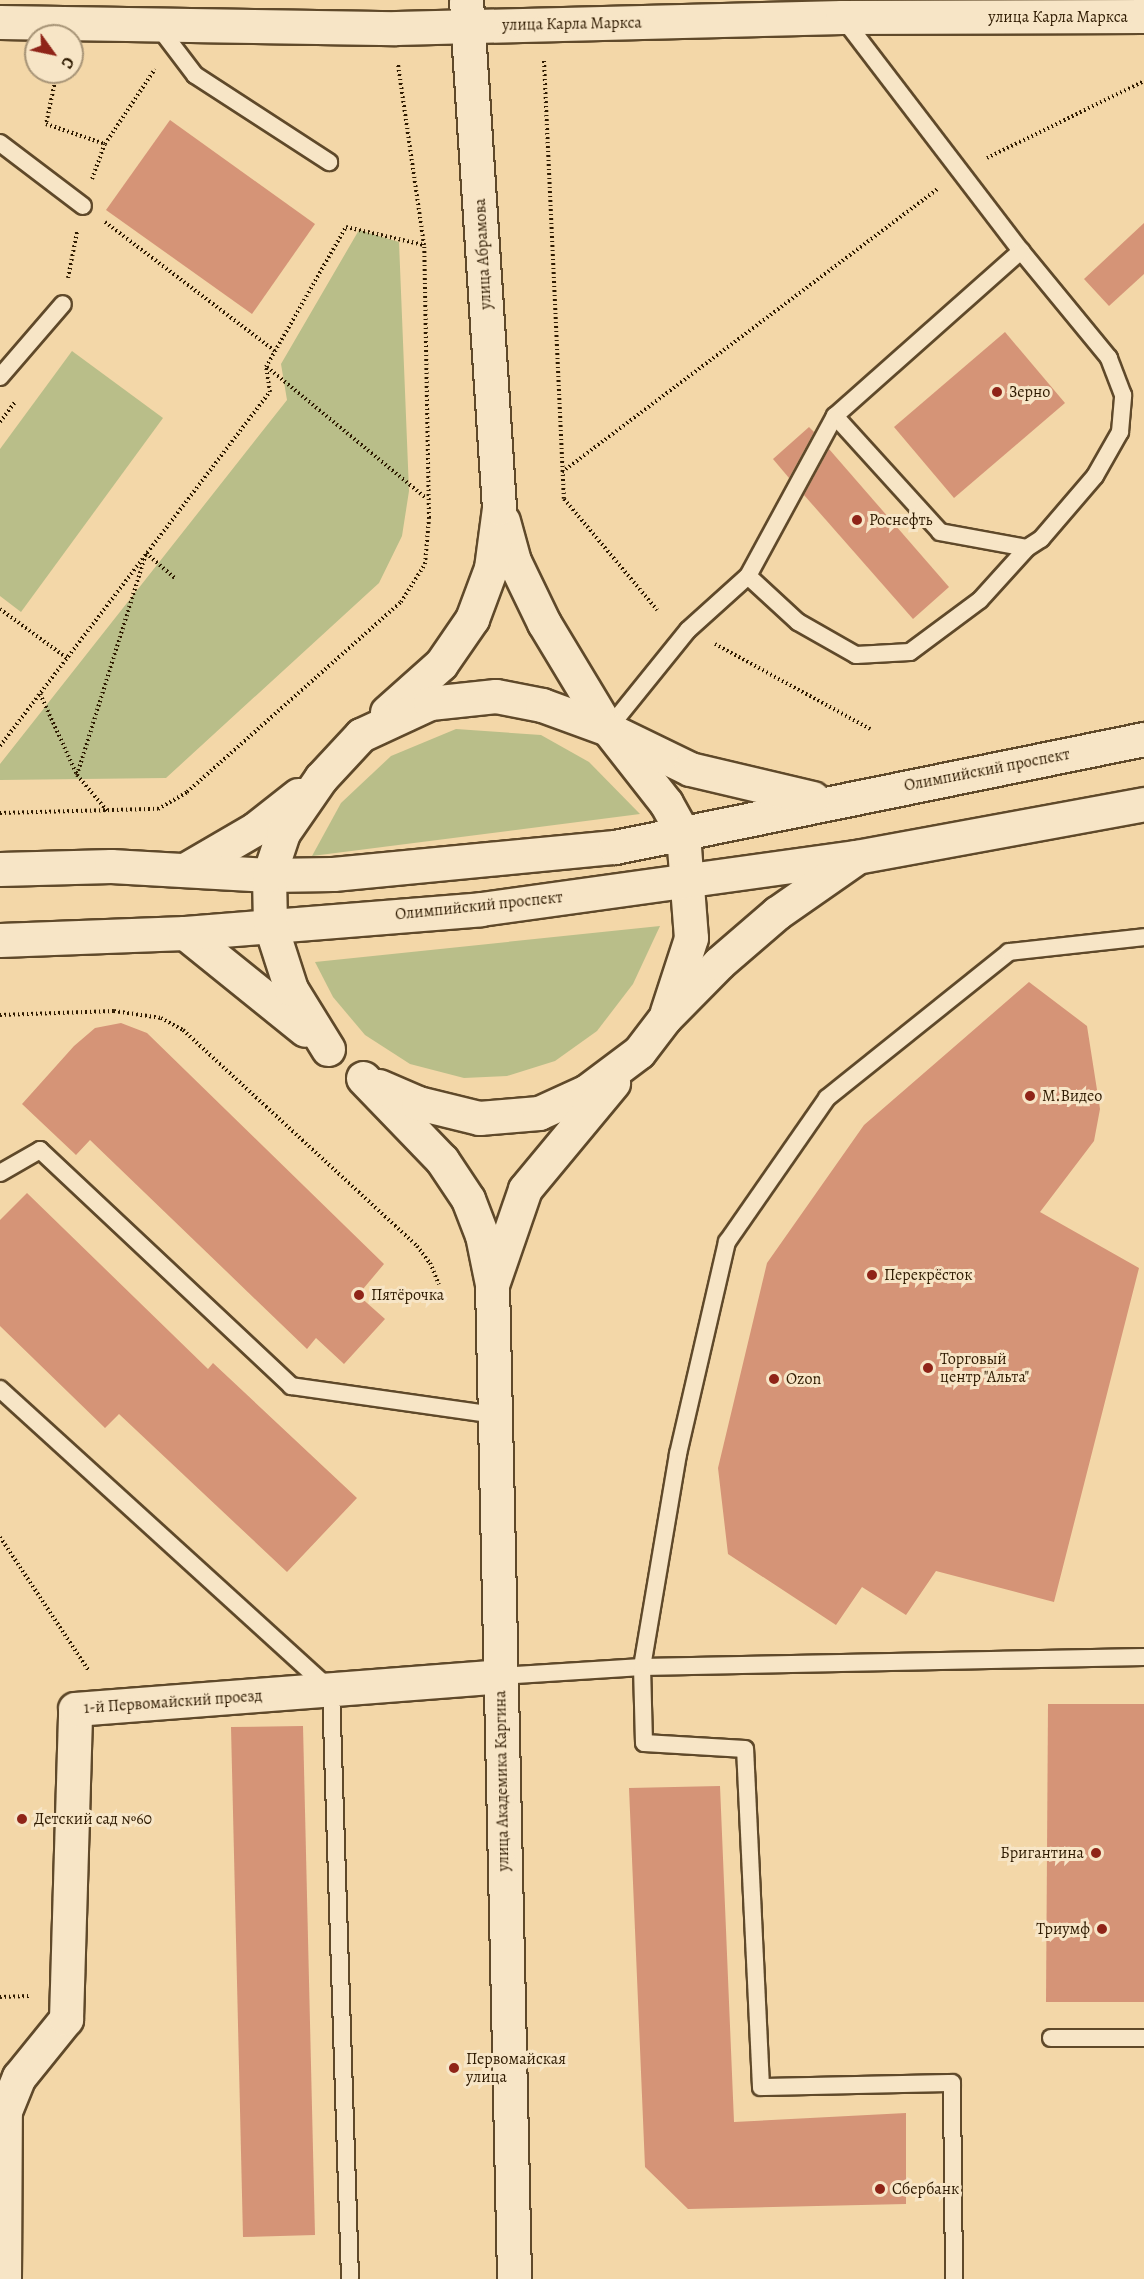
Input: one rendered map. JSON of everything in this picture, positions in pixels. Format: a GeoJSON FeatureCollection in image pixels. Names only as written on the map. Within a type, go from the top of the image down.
{"type":"FeatureCollection","features":[{"type":"Feature","properties":{"kind":"street","name":"улица Карла Маркса"},"geometry":{"type":"LineString","coordinates":[[0,22],[32,11],[157,25],[469,13],[842,17],[1144,16]]}},
{"type":"Feature","properties":{"kind":"street","name":"улица Абрамова"},"geometry":{"type":"LineString","coordinates":[[469,13],[499,508]]}},
{"type":"Feature","properties":{"kind":"street"},"geometry":{"type":"LineString","coordinates":[[499,508],[514,561],[544,623],[608,729]]}},
{"type":"Feature","properties":{"kind":"street"},"geometry":{"type":"LineString","coordinates":[[361,735],[441,664],[472,619],[491,568],[499,508]]}},
{"type":"Feature","properties":{"kind":"street","name":"Олимпийский проспект"},"geometry":{"type":"LineString","coordinates":[[328,1049],[291,989],[270,924],[269,874],[283,833],[321,778],[361,735],[430,703],[496,696],[542,705],[608,729],[690,769],[780,793],[830,801]]}},
{"type":"Feature","properties":{"kind":"street","name":"Олимпийский проспект"},"geometry":{"type":"LineString","coordinates":[[608,729],[666,803],[683,834],[691,938],[665,1018]]}},
{"type":"Feature","properties":{"kind":"street","name":"Олимпийский проспект"},"geometry":{"type":"LineString","coordinates":[[0,869],[188,868],[269,874],[333,874],[604,848],[683,834],[830,801],[1144,739]]}},
{"type":"Feature","properties":{"kind":"street","name":"Олимпийский проспект"},"geometry":{"type":"LineString","coordinates":[[188,868],[255,829],[321,778]]}},
{"type":"Feature","properties":{"kind":"street","name":"Олимпийский проспект"},"geometry":{"type":"LineString","coordinates":[[0,940],[185,933],[270,924],[481,909],[856,857],[1144,804]]}},
{"type":"Feature","properties":{"kind":"street","name":"Олимпийский проспект"},"geometry":{"type":"LineString","coordinates":[[185,933],[363,1078],[418,1103],[479,1118],[538,1113],[587,1091],[639,1052],[665,1018],[777,913],[856,857]]}},
{"type":"Feature","properties":{"kind":"street"},"geometry":{"type":"LineString","coordinates":[[492,1284],[525,1190],[639,1052]]}},
{"type":"Feature","properties":{"kind":"street"},"geometry":{"type":"LineString","coordinates":[[363,1078],[442,1161],[468,1199],[482,1235],[492,1284]]}},
{"type":"Feature","properties":{"kind":"street","name":"улица Академика Каргина"},"geometry":{"type":"LineString","coordinates":[[492,1284],[514,2279]]}},
{"type":"Feature","properties":{"kind":"street","name":"1-й Первомайский проезд"},"geometry":{"type":"LineString","coordinates":[[4,2279],[5,2110],[10,2077],[66,2019],[75,1709],[112,1708],[500,1676]]}},
{"type":"Feature","properties":{"kind":"lane"},"geometry":{"type":"LineString","coordinates":[[748,576],[798,622],[856,655],[910,652],[980,600],[1027,548],[1041,538],[1095,476],[1120,432],[1123,395],[1109,358],[1021,251],[842,17]]}},
{"type":"Feature","properties":{"kind":"lane"},"geometry":{"type":"LineString","coordinates":[[157,25],[195,75],[328,162]]}},
{"type":"Feature","properties":{"kind":"lane"},"geometry":{"type":"LineString","coordinates":[[0,143],[83,206]]}},
{"type":"Feature","properties":{"kind":"lane"},"geometry":{"type":"LineString","coordinates":[[608,729],[688,630],[748,576],[836,416],[1021,251]]}},
{"type":"Feature","properties":{"kind":"lane"},"geometry":{"type":"LineString","coordinates":[[0,377],[63,304]]}},
{"type":"Feature","properties":{"kind":"lane"},"geometry":{"type":"LineString","coordinates":[[836,416],[940,532],[1027,548]]}},
{"type":"Feature","properties":{"kind":"lane"},"geometry":{"type":"LineString","coordinates":[[954,2279],[952,2083],[761,2087],[745,1749],[644,1743],[642,1667],[678,1454],[727,1242],[827,1098],[1009,952],[1144,937]]}},
{"type":"Feature","properties":{"kind":"lane"},"geometry":{"type":"LineString","coordinates":[[0,1173],[40,1150],[291,1386],[495,1415]]}},
{"type":"Feature","properties":{"kind":"lane"},"geometry":{"type":"LineString","coordinates":[[0,1389],[331,1690],[350,2279]]}},
{"type":"Feature","properties":{"kind":"lane"},"geometry":{"type":"LineString","coordinates":[[500,1676],[642,1667],[1144,1657]]}},
{"type":"Feature","properties":{"kind":"lane"},"geometry":{"type":"LineString","coordinates":[[1051,2038],[1144,2038]]}},
{"type":"Feature","properties":{"kind":"path"},"geometry":{"type":"LineString","coordinates":[[544,60],[564,500],[657,610]]}},
{"type":"Feature","properties":{"kind":"path"},"geometry":{"type":"LineString","coordinates":[[0,813],[109,813],[158,809],[187,792],[401,602],[425,564],[429,518],[426,498],[424,245],[399,65]]}},
{"type":"Feature","properties":{"kind":"path"},"geometry":{"type":"LineString","coordinates":[[54,84],[46,124],[105,144],[156,66]]}},
{"type":"Feature","properties":{"kind":"path"},"geometry":{"type":"LineString","coordinates":[[562,472],[960,171],[1144,81]]}},
{"type":"Feature","properties":{"kind":"path"},"geometry":{"type":"LineString","coordinates":[[83,206],[275,351]]}},
{"type":"Feature","properties":{"kind":"path"},"geometry":{"type":"LineString","coordinates":[[0,746],[270,392],[266,367],[346,227],[424,245]]}},
{"type":"Feature","properties":{"kind":"path"},"geometry":{"type":"LineString","coordinates":[[266,367],[426,498]]}},
{"type":"Feature","properties":{"kind":"path"},"geometry":{"type":"LineString","coordinates":[[146,553],[175,578]]}},
{"type":"Feature","properties":{"kind":"path"},"geometry":{"type":"LineString","coordinates":[[77,775],[146,553]]}},
{"type":"Feature","properties":{"kind":"path"},"geometry":{"type":"LineString","coordinates":[[0,609],[67,658]]}},
{"type":"Feature","properties":{"kind":"path"},"geometry":{"type":"LineString","coordinates":[[688,630],[870,729]]}},
{"type":"Feature","properties":{"kind":"path"},"geometry":{"type":"LineString","coordinates":[[40,694],[77,775],[109,813]]}},
{"type":"Feature","properties":{"kind":"path"},"geometry":{"type":"LineString","coordinates":[[0,1015],[114,1011],[161,1018],[183,1030],[417,1246],[430,1263],[439,1284]]}},
{"type":"Feature","properties":{"kind":"path"},"geometry":{"type":"LineString","coordinates":[[0,1537],[112,1708]]}},
{"type":"Feature","properties":{"kind":"green space"},"geometry":{"type":"Polygon","coordinates":[[[359,230],[399,242],[409,491],[402,536],[379,583],[166,778],[0,780],[0,764],[287,400],[281,364],[359,230]]]}},
{"type":"Feature","properties":{"kind":"green space"},"geometry":{"type":"Polygon","coordinates":[[[72,351],[163,418],[21,612],[0,596],[0,449],[72,351]]]}},
{"type":"Feature","properties":{"kind":"green space"},"geometry":{"type":"Polygon","coordinates":[[[456,729],[541,735],[589,762],[640,814],[312,856],[341,803],[391,756],[456,729]]]}},
{"type":"Feature","properties":{"kind":"green space"},"geometry":{"type":"Polygon","coordinates":[[[660,926],[633,984],[597,1031],[555,1061],[507,1076],[464,1078],[410,1064],[365,1035],[333,997],[315,962],[660,926]]]}},
{"type":"Feature","properties":{"kind":"building"},"geometry":{"type":"Polygon","coordinates":[[[170,120],[315,224],[252,314],[106,210],[170,120]]]}},
{"type":"Feature","properties":{"kind":"building"},"geometry":{"type":"Polygon","coordinates":[[[1144,223],[1144,274],[1109,306],[1084,279],[1144,223]]]}},
{"type":"Feature","properties":{"kind":"building"},"geometry":{"type":"Polygon","coordinates":[[[1005,332],[1065,403],[954,498],[894,427],[1005,332]]]}},
{"type":"Feature","properties":{"kind":"building"},"geometry":{"type":"Polygon","coordinates":[[[809,427],[814,432],[789,478],[773,459],[809,427]]]}},
{"type":"Feature","properties":{"kind":"building"},"geometry":{"type":"Polygon","coordinates":[[[829,449],[949,587],[913,619],[804,495],[829,449]]]}},
{"type":"Feature","properties":{"kind":"building","name":"Торговый центр \"Альта\""},"geometry":{"type":"Polygon","coordinates":[[[1029,982],[1087,1026],[1100,1109],[1094,1141],[1040,1212],[1139,1268],[1054,1602],[936,1571],[906,1615],[862,1587],[836,1625],[728,1554],[718,1468],[767,1263],[864,1125],[1029,982]]]}},
{"type":"Feature","properties":{"kind":"building"},"geometry":{"type":"Polygon","coordinates":[[[121,1023],[147,1033],[384,1264],[358,1295],[385,1319],[344,1364],[316,1338],[307,1349],[90,1140],[76,1155],[22,1104],[74,1046],[95,1028],[121,1023]]]}},
{"type":"Feature","properties":{"kind":"building"},"geometry":{"type":"Polygon","coordinates":[[[27,1193],[208,1369],[213,1363],[357,1498],[287,1572],[119,1414],[105,1428],[0,1326],[0,1220],[27,1193]]]}},
{"type":"Feature","properties":{"kind":"building","name":"Бригантина"},"geometry":{"type":"Polygon","coordinates":[[[1048,1704],[1144,1704],[1144,2002],[1046,2002],[1048,1704]]]}},
{"type":"Feature","properties":{"kind":"building"},"geometry":{"type":"Polygon","coordinates":[[[303,1726],[315,2235],[243,2237],[231,1727],[303,1726]]]}},
{"type":"Feature","properties":{"kind":"building"},"geometry":{"type":"Polygon","coordinates":[[[720,1786],[734,2122],[906,2113],[906,2204],[688,2209],[645,2167],[629,1788],[720,1786]]]}},
{"type":"Feature","properties":{"kind":"place","name":"Зерно"},"geometry":{"type":"Point","coordinates":[997,392]}},
{"type":"Feature","properties":{"kind":"place","name":"Роснефть"},"geometry":{"type":"Point","coordinates":[857,520]}},
{"type":"Feature","properties":{"kind":"place","name":"М.Видео"},"geometry":{"type":"Point","coordinates":[1030,1096]}},
{"type":"Feature","properties":{"kind":"place","name":"Перекрёсток"},"geometry":{"type":"Point","coordinates":[872,1275]}},
{"type":"Feature","properties":{"kind":"place","name":"Пятёрочка"},"geometry":{"type":"Point","coordinates":[359,1295]}},
{"type":"Feature","properties":{"kind":"place","name":"Торговый центр \"Альта\""},"geometry":{"type":"Point","coordinates":[928,1368]}},
{"type":"Feature","properties":{"kind":"place","name":"Ozon"},"geometry":{"type":"Point","coordinates":[774,1379]}},
{"type":"Feature","properties":{"kind":"place","name":"Детский сад №60"},"geometry":{"type":"Point","coordinates":[22,1819]}},
{"type":"Feature","properties":{"kind":"place","name":"Бригантина"},"geometry":{"type":"Point","coordinates":[1096,1853]}},
{"type":"Feature","properties":{"kind":"place","name":"Триумф"},"geometry":{"type":"Point","coordinates":[1102,1929]}},
{"type":"Feature","properties":{"kind":"place","name":"Первомайская улица"},"geometry":{"type":"Point","coordinates":[454,2068]}},
{"type":"Feature","properties":{"kind":"place","name":"Сбербанк"},"geometry":{"type":"Point","coordinates":[880,2189]}}]}
